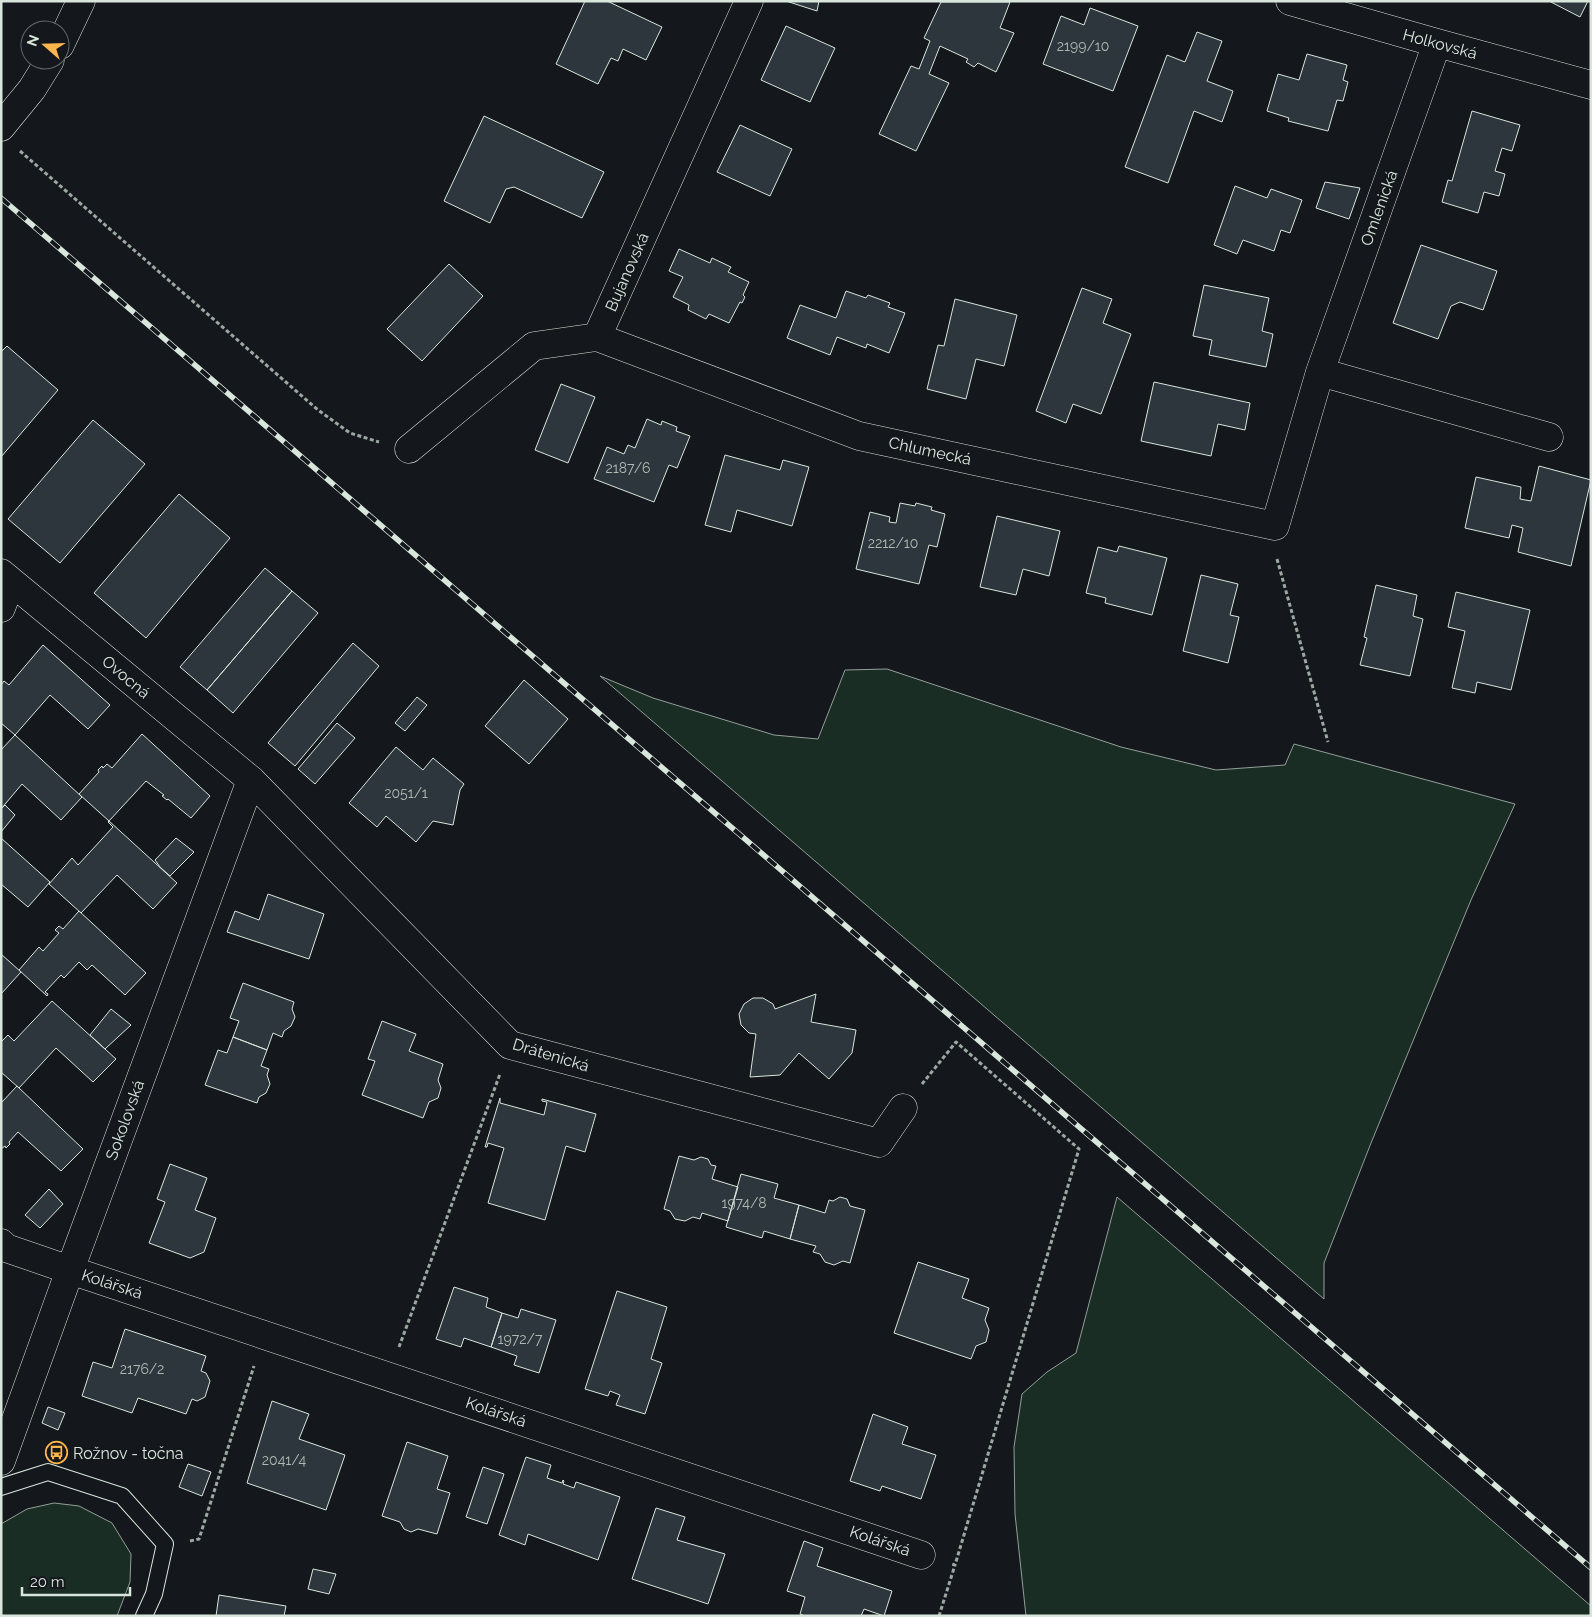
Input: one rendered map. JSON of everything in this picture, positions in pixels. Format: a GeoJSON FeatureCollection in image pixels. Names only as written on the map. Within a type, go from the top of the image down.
{"type":"FeatureCollection","features":[{"type":"Feature","properties":{"kind":"street"},"geometry":{"type":"LineString","coordinates":[[70,24],[81,1]]}},
{"type":"Feature","properties":{"kind":"street","name":"Bujanovská"},"geometry":{"type":"LineString","coordinates":[[598,337],[749,1]]}},
{"type":"Feature","properties":{"kind":"street","name":"Holkovská"},"geometry":{"type":"LineString","coordinates":[[1290,1],[1591,85]]}},
{"type":"Feature","properties":{"kind":"street","name":"Omlenická"},"geometry":{"type":"LineString","coordinates":[[1274,526],[1320,372],[1437,43]]}},
{"type":"Feature","properties":{"kind":"street"},"geometry":{"type":"LineString","coordinates":[[8,137],[44,70]]}},
{"type":"Feature","properties":{"kind":"street"},"geometry":{"type":"LineString","coordinates":[[409,449],[534,346],[598,337]]}},
{"type":"Feature","properties":{"kind":"street","name":"Chlumecká"},"geometry":{"type":"LineString","coordinates":[[598,337],[859,436],[1274,526]]}},
{"type":"Feature","properties":{"kind":"street"},"geometry":{"type":"LineString","coordinates":[[1320,372],[1549,437]]}},
{"type":"Feature","properties":{"kind":"street"},"geometry":{"type":"LineString","coordinates":[[1,608],[6,578]]}},
{"type":"Feature","properties":{"kind":"street","name":"Ovocná"},"geometry":{"type":"LineString","coordinates":[[6,578],[251,780]]}},
{"type":"Feature","properties":{"kind":"street","name":"Drátenická"},"geometry":{"type":"LineString","coordinates":[[251,780],[510,1045],[879,1143],[903,1108]]}},
{"type":"Feature","properties":{"kind":"street","name":"Sokolovská"},"geometry":{"type":"LineString","coordinates":[[1,1461],[251,780]]}},
{"type":"Feature","properties":{"kind":"street","name":"Kolářská"},"geometry":{"type":"LineString","coordinates":[[1,1244],[6,1248],[70,1270],[921,1555]]}},
{"type":"Feature","properties":{"kind":"lane"},"geometry":{"type":"LineString","coordinates":[[1,1486],[48,1472],[122,1496],[165,1544],[154,1594],[144,1616]]}},
{"type":"Feature","properties":{"kind":"path"},"geometry":{"type":"LineString","coordinates":[[8,137],[318,410],[350,433],[380,443],[401,439],[409,449]]}},
{"type":"Feature","properties":{"kind":"path"},"geometry":{"type":"LineString","coordinates":[[1274,526],[1276,556],[1328,742]]}},
{"type":"Feature","properties":{"kind":"path"},"geometry":{"type":"LineString","coordinates":[[903,1108],[956,1042],[1079,1149],[939,1616]]}},
{"type":"Feature","properties":{"kind":"path"},"geometry":{"type":"LineString","coordinates":[[388,1376],[510,1045]]}},
{"type":"Feature","properties":{"kind":"path"},"geometry":{"type":"LineString","coordinates":[[165,1544],[199,1540],[264,1335]]}},
{"type":"Feature","properties":{"kind":"path"},"geometry":{"type":"LineString","coordinates":[[921,1555],[955,1565]]}},
{"type":"Feature","properties":{"kind":"green space"},"geometry":{"type":"Polygon","coordinates":[[[887,669],[1121,747],[1216,770],[1285,765],[1294,744],[1515,804],[1471,900],[1324,1263],[1324,1299],[600,676],[653,698],[774,735],[818,739],[845,670],[887,669]]]}},
{"type":"Feature","properties":{"kind":"green space"},"geometry":{"type":"Polygon","coordinates":[[[1117,1197],[1591,1606],[1591,1616],[1026,1616],[1015,1514],[1014,1447],[1022,1394],[1047,1372],[1076,1353],[1117,1197]]]}},
{"type":"Feature","properties":{"kind":"green space"},"geometry":{"type":"Polygon","coordinates":[[[54,1503],[79,1506],[112,1523],[131,1554],[130,1582],[117,1616],[1,1616],[1,1524],[27,1509],[54,1503]]]}},
{"type":"Feature","properties":{"kind":"building"},"geometry":{"type":"Polygon","coordinates":[[[585,1],[607,1],[662,27],[646,60],[623,49],[618,61],[611,58],[598,84],[556,64],[585,1]]]}},
{"type":"Feature","properties":{"kind":"building"},"geometry":{"type":"Polygon","coordinates":[[[786,1],[819,1],[817,11],[786,1]]]}},
{"type":"Feature","properties":{"kind":"building"},"geometry":{"type":"Polygon","coordinates":[[[1549,1],[1588,1],[1580,17],[1549,1]]]}},
{"type":"Feature","properties":{"kind":"building"},"geometry":{"type":"Polygon","coordinates":[[[941,2],[1010,2],[1000,28],[1014,33],[996,72],[978,63],[974,67],[966,62],[968,59],[940,46],[929,74],[949,83],[916,151],[879,134],[911,66],[919,69],[930,41],[924,38],[941,2]]]}},
{"type":"Feature","properties":{"kind":"building"},"geometry":{"type":"Polygon","coordinates":[[[1090,8],[1138,26],[1113,91],[1043,64],[1061,16],[1084,25],[1090,8]]]}},
{"type":"Feature","properties":{"kind":"building"},"geometry":{"type":"Polygon","coordinates":[[[786,26],[835,48],[810,102],[761,80],[786,26]]]}},
{"type":"Feature","properties":{"kind":"building"},"geometry":{"type":"Polygon","coordinates":[[[1197,32],[1222,41],[1207,81],[1233,91],[1222,122],[1194,111],[1168,183],[1125,167],[1167,55],[1185,62],[1197,32]]]}},
{"type":"Feature","properties":{"kind":"building"},"geometry":{"type":"Polygon","coordinates":[[[1307,54],[1347,65],[1343,80],[1348,82],[1343,101],[1337,100],[1328,131],[1288,121],[1289,118],[1267,111],[1278,74],[1299,80],[1307,54]]]}},
{"type":"Feature","properties":{"kind":"building"},"geometry":{"type":"Polygon","coordinates":[[[1472,111],[1520,125],[1512,151],[1502,148],[1495,171],[1505,174],[1499,196],[1484,192],[1478,213],[1442,202],[1448,180],[1452,181],[1472,111]]]}},
{"type":"Feature","properties":{"kind":"building"},"geometry":{"type":"Polygon","coordinates":[[[484,116],[604,172],[582,218],[514,187],[506,189],[490,223],[444,201],[484,116]]]}},
{"type":"Feature","properties":{"kind":"building"},"geometry":{"type":"Polygon","coordinates":[[[740,125],[792,149],[770,196],[717,172],[740,125]]]}},
{"type":"Feature","properties":{"kind":"building"},"geometry":{"type":"Polygon","coordinates":[[[1325,182],[1360,188],[1349,219],[1316,208],[1325,182]]]}},
{"type":"Feature","properties":{"kind":"building"},"geometry":{"type":"Polygon","coordinates":[[[1235,186],[1267,198],[1271,189],[1302,200],[1290,233],[1281,230],[1274,251],[1243,240],[1237,254],[1214,245],[1235,186]]]}},
{"type":"Feature","properties":{"kind":"building"},"geometry":{"type":"Polygon","coordinates":[[[1421,245],[1497,271],[1483,310],[1460,302],[1451,306],[1438,339],[1393,323],[1421,245]]]}},
{"type":"Feature","properties":{"kind":"building"},"geometry":{"type":"Polygon","coordinates":[[[679,249],[710,263],[712,258],[731,267],[728,272],[749,282],[743,295],[745,297],[742,303],[740,302],[729,323],[709,314],[706,319],[688,310],[689,305],[673,297],[683,277],[669,271],[679,249]]]}},
{"type":"Feature","properties":{"kind":"building"},"geometry":{"type":"Polygon","coordinates":[[[449,264],[483,296],[422,361],[387,329],[449,264]]]}},
{"type":"Feature","properties":{"kind":"building"},"geometry":{"type":"Polygon","coordinates":[[[1204,285],[1269,298],[1262,331],[1273,334],[1266,367],[1209,355],[1212,340],[1193,336],[1204,285]]]}},
{"type":"Feature","properties":{"kind":"building"},"geometry":{"type":"Polygon","coordinates":[[[1082,288],[1112,299],[1103,323],[1131,334],[1101,414],[1073,404],[1066,423],[1036,411],[1082,288]]]}},
{"type":"Feature","properties":{"kind":"building"},"geometry":{"type":"Polygon","coordinates":[[[846,291],[866,298],[868,295],[890,303],[888,307],[905,313],[889,353],[867,344],[866,348],[837,337],[830,355],[787,338],[800,305],[836,318],[846,291]]]}},
{"type":"Feature","properties":{"kind":"building"},"geometry":{"type":"Polygon","coordinates":[[[955,299],[1017,315],[1004,366],[976,359],[966,399],[927,389],[938,345],[944,346],[955,299]]]}},
{"type":"Feature","properties":{"kind":"building"},"geometry":{"type":"Polygon","coordinates":[[[7,346],[58,390],[1,457],[1,352],[7,346]]]}},
{"type":"Feature","properties":{"kind":"building"},"geometry":{"type":"Polygon","coordinates":[[[1154,382],[1250,403],[1245,430],[1218,424],[1211,456],[1141,441],[1154,382]]]}},
{"type":"Feature","properties":{"kind":"building"},"geometry":{"type":"Polygon","coordinates":[[[561,384],[595,397],[568,463],[535,450],[561,384]]]}},
{"type":"Feature","properties":{"kind":"building"},"geometry":{"type":"Polygon","coordinates":[[[647,419],[661,425],[662,421],[677,427],[676,431],[690,436],[677,468],[669,465],[654,502],[594,479],[607,447],[624,454],[628,445],[635,448],[647,419]]]}},
{"type":"Feature","properties":{"kind":"building"},"geometry":{"type":"Polygon","coordinates":[[[93,420],[145,464],[60,563],[8,519],[93,420]]]}},
{"type":"Feature","properties":{"kind":"building"},"geometry":{"type":"Polygon","coordinates":[[[725,455],[780,470],[783,460],[809,467],[792,526],[737,510],[731,532],[705,525],[725,455]]]}},
{"type":"Feature","properties":{"kind":"building"},"geometry":{"type":"Polygon","coordinates":[[[1539,466],[1591,480],[1571,566],[1518,552],[1523,528],[1512,525],[1509,538],[1465,528],[1476,477],[1521,487],[1520,499],[1531,501],[1539,466]]]}},
{"type":"Feature","properties":{"kind":"building"},"geometry":{"type":"Polygon","coordinates":[[[179,494],[230,538],[146,638],[94,593],[179,494]]]}},
{"type":"Feature","properties":{"kind":"building"},"geometry":{"type":"Polygon","coordinates":[[[900,503],[915,506],[916,503],[932,507],[931,510],[945,514],[937,547],[929,545],[919,584],[856,569],[870,512],[890,517],[889,522],[896,523],[900,503]]]}},
{"type":"Feature","properties":{"kind":"building"},"geometry":{"type":"Polygon","coordinates":[[[997,516],[1060,531],[1049,576],[1023,569],[1016,595],[980,587],[997,516]]]}},
{"type":"Feature","properties":{"kind":"building"},"geometry":{"type":"Polygon","coordinates":[[[1119,546],[1167,558],[1152,615],[1105,603],[1106,598],[1086,593],[1098,547],[1117,552],[1119,546]]]}},
{"type":"Feature","properties":{"kind":"building"},"geometry":{"type":"Polygon","coordinates":[[[265,568],[292,591],[207,690],[180,667],[265,568]]]}},
{"type":"Feature","properties":{"kind":"building"},"geometry":{"type":"Polygon","coordinates":[[[1201,575],[1238,584],[1230,615],[1239,617],[1228,663],[1183,651],[1201,575]]]}},
{"type":"Feature","properties":{"kind":"building"},"geometry":{"type":"Polygon","coordinates":[[[1376,585],[1417,595],[1413,616],[1423,619],[1410,676],[1360,665],[1367,638],[1364,637],[1376,585]]]}},
{"type":"Feature","properties":{"kind":"building"},"geometry":{"type":"Polygon","coordinates":[[[292,591],[318,613],[233,713],[207,690],[292,591]]]}},
{"type":"Feature","properties":{"kind":"building"},"geometry":{"type":"Polygon","coordinates":[[[1456,592],[1530,610],[1511,690],[1477,682],[1475,693],[1452,688],[1465,631],[1448,627],[1456,592]]]}},
{"type":"Feature","properties":{"kind":"building"},"geometry":{"type":"Polygon","coordinates":[[[353,643],[379,666],[295,766],[268,743],[353,643]]]}},
{"type":"Feature","properties":{"kind":"building"},"geometry":{"type":"Polygon","coordinates":[[[43,645],[110,705],[88,729],[50,695],[15,735],[1,723],[1,685],[4,681],[9,685],[43,645]]]}},
{"type":"Feature","properties":{"kind":"building"},"geometry":{"type":"Polygon","coordinates":[[[524,680],[568,719],[529,764],[485,726],[524,680]]]}},
{"type":"Feature","properties":{"kind":"building"},"geometry":{"type":"Polygon","coordinates":[[[417,697],[427,705],[405,731],[395,723],[417,697]]]}},
{"type":"Feature","properties":{"kind":"building"},"geometry":{"type":"Polygon","coordinates":[[[337,723],[355,738],[315,784],[298,769],[337,723]]]}},
{"type":"Feature","properties":{"kind":"building"},"geometry":{"type":"Polygon","coordinates":[[[142,734],[210,796],[191,818],[146,781],[109,821],[79,794],[102,766],[103,768],[107,764],[112,768],[142,734]]]}},
{"type":"Feature","properties":{"kind":"building"},"geometry":{"type":"Polygon","coordinates":[[[15,735],[82,797],[61,820],[22,784],[1,809],[1,750],[15,735]]]}},
{"type":"Feature","properties":{"kind":"building"},"geometry":{"type":"Polygon","coordinates":[[[396,747],[423,770],[433,758],[464,784],[460,790],[453,825],[433,821],[416,842],[386,816],[377,827],[349,803],[396,747]]]}},
{"type":"Feature","properties":{"kind":"building"},"geometry":{"type":"Polygon","coordinates":[[[5,805],[15,815],[1,832],[1,809],[5,805]]]}},
{"type":"Feature","properties":{"kind":"building"},"geometry":{"type":"Polygon","coordinates":[[[109,821],[177,883],[153,909],[117,875],[81,913],[49,884],[72,858],[78,865],[113,827],[109,821]]]}},
{"type":"Feature","properties":{"kind":"building"},"geometry":{"type":"Polygon","coordinates":[[[1,838],[50,882],[28,907],[1,884],[1,838]]]}},
{"type":"Feature","properties":{"kind":"building"},"geometry":{"type":"Polygon","coordinates":[[[176,838],[194,852],[170,876],[155,860],[176,838]]]}},
{"type":"Feature","properties":{"kind":"building"},"geometry":{"type":"Polygon","coordinates":[[[268,894],[324,914],[309,959],[227,932],[235,911],[259,920],[268,894]]]}},
{"type":"Feature","properties":{"kind":"building"},"geometry":{"type":"Polygon","coordinates":[[[79,911],[146,973],[125,995],[92,965],[87,970],[79,962],[64,978],[61,975],[45,992],[48,994],[47,996],[19,970],[39,947],[43,951],[59,933],[55,930],[59,926],[63,929],[79,911]]]}},
{"type":"Feature","properties":{"kind":"building"},"geometry":{"type":"Polygon","coordinates":[[[1,954],[21,972],[1,994],[1,954]]]}},
{"type":"Feature","properties":{"kind":"building"},"geometry":{"type":"Polygon","coordinates":[[[243,983],[294,1002],[292,1009],[295,1017],[291,1026],[284,1031],[282,1037],[273,1033],[267,1050],[233,1037],[239,1021],[230,1018],[243,983]]]}},
{"type":"Feature","properties":{"kind":"building"},"geometry":{"type":"Polygon","coordinates":[[[816,994],[811,1022],[856,1030],[852,1053],[829,1079],[799,1053],[780,1075],[750,1077],[756,1034],[749,1033],[741,1025],[739,1014],[744,1004],[753,998],[763,998],[773,1004],[775,1009],[816,994]]]}},
{"type":"Feature","properties":{"kind":"building"},"geometry":{"type":"Polygon","coordinates":[[[52,1001],[116,1059],[93,1082],[56,1048],[19,1088],[1,1072],[1,1042],[8,1035],[14,1041],[52,1001]]]}},
{"type":"Feature","properties":{"kind":"building"},"geometry":{"type":"Polygon","coordinates":[[[111,1009],[131,1025],[105,1049],[90,1035],[111,1009]]]}},
{"type":"Feature","properties":{"kind":"building"},"geometry":{"type":"Polygon","coordinates":[[[382,1021],[416,1034],[409,1051],[443,1064],[438,1080],[441,1088],[438,1098],[429,1102],[423,1118],[362,1095],[375,1061],[368,1059],[382,1021]]]}},
{"type":"Feature","properties":{"kind":"building"},"geometry":{"type":"Polygon","coordinates":[[[233,1037],[267,1050],[261,1066],[269,1069],[267,1075],[270,1084],[266,1093],[259,1097],[257,1103],[205,1085],[218,1050],[227,1053],[233,1037]]]}},
{"type":"Feature","properties":{"kind":"building"},"geometry":{"type":"Polygon","coordinates":[[[17,1086],[83,1149],[61,1171],[18,1132],[6,1148],[5,1146],[1,1149],[1,1103],[17,1086]]]}},
{"type":"Feature","properties":{"kind":"building"},"geometry":{"type":"Polygon","coordinates":[[[500,1098],[500,1103],[544,1115],[547,1102],[542,1101],[542,1099],[596,1114],[585,1152],[566,1146],[545,1220],[488,1203],[504,1148],[488,1143],[487,1147],[485,1147],[500,1098]]]}},
{"type":"Feature","properties":{"kind":"building"},"geometry":{"type":"Polygon","coordinates":[[[679,1156],[694,1160],[701,1157],[708,1159],[711,1165],[716,1166],[712,1179],[738,1187],[728,1221],[702,1213],[700,1219],[693,1217],[685,1221],[675,1219],[670,1211],[664,1209],[679,1156]]]}},
{"type":"Feature","properties":{"kind":"building"},"geometry":{"type":"Polygon","coordinates":[[[170,1164],[207,1178],[195,1210],[216,1218],[204,1252],[190,1258],[149,1243],[165,1202],[157,1199],[170,1164]]]}},
{"type":"Feature","properties":{"kind":"building"},"geometry":{"type":"Polygon","coordinates":[[[741,1174],[778,1184],[774,1198],[799,1205],[790,1239],[764,1231],[762,1238],[726,1227],[741,1174]]]}},
{"type":"Feature","properties":{"kind":"building"},"geometry":{"type":"Polygon","coordinates":[[[49,1189],[63,1204],[40,1228],[25,1215],[49,1189]]]}},
{"type":"Feature","properties":{"kind":"building"},"geometry":{"type":"Polygon","coordinates":[[[840,1197],[847,1199],[850,1206],[865,1210],[850,1263],[843,1261],[834,1265],[825,1262],[820,1254],[813,1252],[816,1246],[790,1239],[799,1205],[825,1213],[829,1200],[833,1201],[840,1197]]]}},
{"type":"Feature","properties":{"kind":"building"},"geometry":{"type":"Polygon","coordinates":[[[918,1262],[969,1279],[962,1298],[989,1308],[985,1320],[989,1330],[986,1342],[976,1346],[971,1359],[894,1333],[918,1262]]]}},
{"type":"Feature","properties":{"kind":"building"},"geometry":{"type":"Polygon","coordinates":[[[454,1287],[488,1298],[486,1307],[502,1313],[491,1347],[464,1338],[461,1347],[436,1339],[454,1287]]]}},
{"type":"Feature","properties":{"kind":"building"},"geometry":{"type":"Polygon","coordinates":[[[617,1291],[667,1307],[651,1359],[662,1363],[645,1414],[616,1405],[620,1395],[610,1391],[608,1396],[585,1389],[617,1291]]]}},
{"type":"Feature","properties":{"kind":"building"},"geometry":{"type":"Polygon","coordinates":[[[521,1309],[556,1320],[539,1373],[514,1365],[517,1356],[491,1347],[502,1313],[518,1318],[521,1309]]]}},
{"type":"Feature","properties":{"kind":"building"},"geometry":{"type":"Polygon","coordinates":[[[125,1329],[206,1356],[201,1371],[206,1373],[210,1381],[205,1397],[197,1401],[192,1399],[186,1414],[138,1398],[132,1413],[82,1396],[93,1362],[112,1368],[125,1329]]]}},
{"type":"Feature","properties":{"kind":"building"},"geometry":{"type":"Polygon","coordinates":[[[272,1401],[309,1414],[299,1439],[345,1455],[326,1510],[247,1483],[272,1401]]]}},
{"type":"Feature","properties":{"kind":"building"},"geometry":{"type":"Polygon","coordinates":[[[48,1407],[65,1413],[58,1430],[42,1423],[48,1407]]]}},
{"type":"Feature","properties":{"kind":"building"},"geometry":{"type":"Polygon","coordinates":[[[873,1414],[908,1427],[902,1444],[936,1455],[921,1499],[882,1486],[880,1491],[850,1481],[873,1414]]]}},
{"type":"Feature","properties":{"kind":"building"},"geometry":{"type":"Polygon","coordinates":[[[407,1442],[448,1456],[437,1489],[450,1493],[437,1534],[418,1529],[411,1532],[404,1529],[400,1522],[382,1516],[407,1442]]]}},
{"type":"Feature","properties":{"kind":"building"},"geometry":{"type":"Polygon","coordinates":[[[526,1457],[551,1465],[547,1478],[562,1483],[563,1480],[563,1484],[574,1488],[576,1482],[620,1497],[598,1560],[528,1534],[525,1545],[499,1535],[526,1457]]]}},
{"type":"Feature","properties":{"kind":"building"},"geometry":{"type":"Polygon","coordinates":[[[188,1464],[211,1472],[202,1496],[179,1487],[188,1464]]]}},
{"type":"Feature","properties":{"kind":"building"},"geometry":{"type":"Polygon","coordinates":[[[483,1467],[504,1474],[487,1524],[466,1517],[483,1467]]]}},
{"type":"Feature","properties":{"kind":"building"},"geometry":{"type":"Polygon","coordinates":[[[656,1508],[685,1517],[677,1540],[725,1554],[708,1604],[632,1579],[656,1508]]]}},
{"type":"Feature","properties":{"kind":"building"},"geometry":{"type":"Polygon","coordinates":[[[804,1541],[823,1548],[817,1566],[892,1591],[884,1616],[864,1609],[861,1616],[805,1616],[800,1614],[805,1597],[787,1591],[804,1541]]]}},
{"type":"Feature","properties":{"kind":"building"},"geometry":{"type":"Polygon","coordinates":[[[313,1569],[336,1574],[329,1594],[308,1589],[313,1569]]]}},
{"type":"Feature","properties":{"kind":"building"},"geometry":{"type":"Polygon","coordinates":[[[219,1595],[286,1606],[284,1616],[216,1616],[219,1595]]]}},
{"type":"Feature","properties":{"kind":"railway"},"geometry":{"type":"LineString","coordinates":[[1,198],[1591,1568]]}},
{"type":"Feature","properties":{"kind":"place","name":"Rožnov - točna"},"geometry":{"type":"Point","coordinates":[57,1453]}}]}
